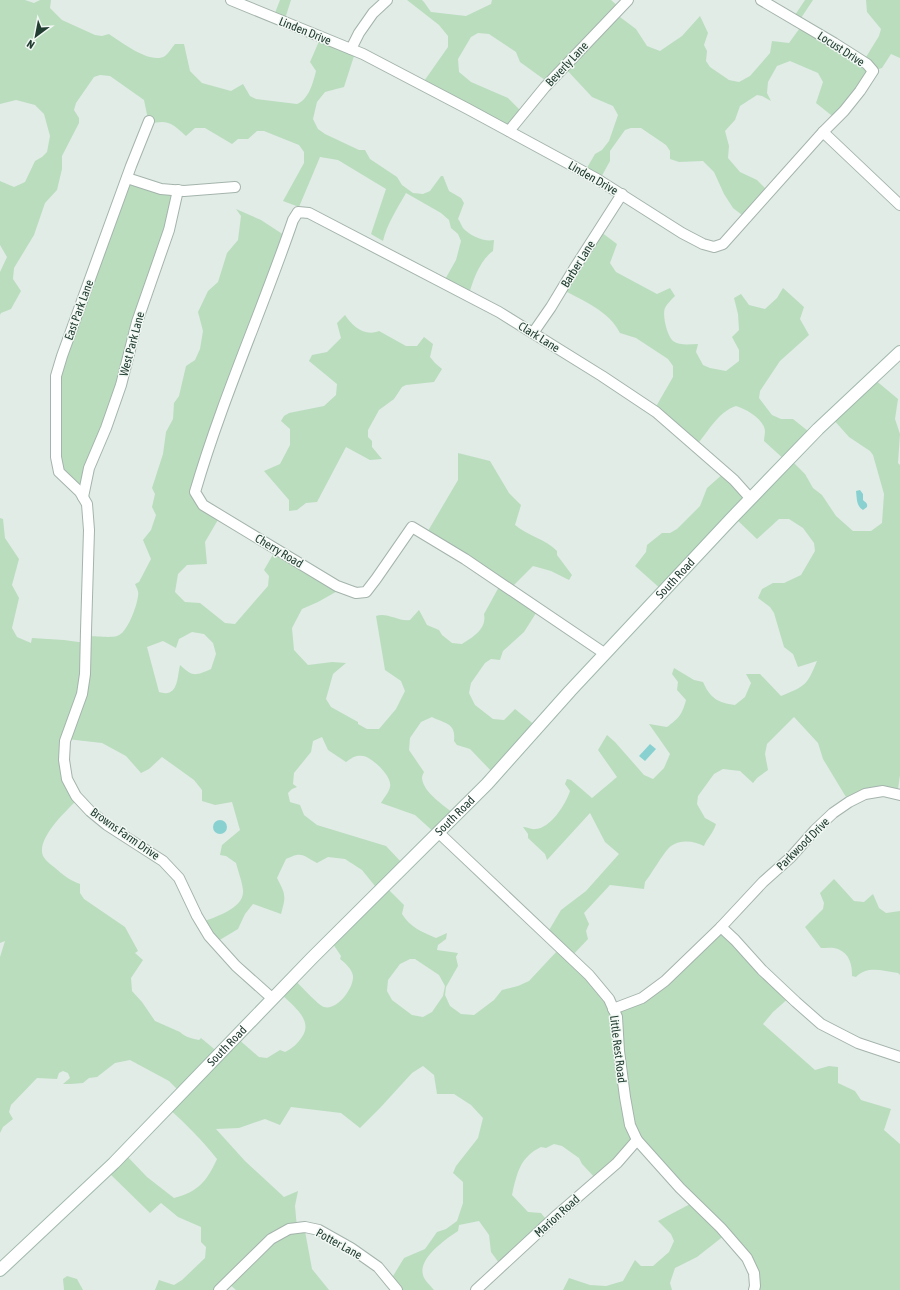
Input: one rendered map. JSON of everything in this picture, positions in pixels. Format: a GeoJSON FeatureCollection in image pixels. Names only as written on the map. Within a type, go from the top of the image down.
{"type":"FeatureCollection","features":[{"type":"Feature","properties":{"kind":"street","name":"Linden Drive"},"geometry":{"type":"LineString","coordinates":[[231,0],[363,54],[597,179],[682,233],[703,244],[714,247],[723,244],[823,132]]}},
{"type":"Feature","properties":{"kind":"street"},"geometry":{"type":"LineString","coordinates":[[352,49],[359,33],[373,13],[387,0]]}},
{"type":"Feature","properties":{"kind":"street","name":"Beverly Lane"},"geometry":{"type":"LineString","coordinates":[[509,131],[545,87],[628,0]]}},
{"type":"Feature","properties":{"kind":"street","name":"Locust Drive"},"geometry":{"type":"LineString","coordinates":[[761,0],[867,64],[872,71],[856,96],[844,111],[823,132]]}},
{"type":"Feature","properties":{"kind":"street","name":"East Park Lane"},"geometry":{"type":"LineString","coordinates":[[83,497],[80,492],[59,472],[56,457],[56,376],[62,356],[149,121]]}},
{"type":"Feature","properties":{"kind":"street"},"geometry":{"type":"LineString","coordinates":[[823,132],[900,205]]}},
{"type":"Feature","properties":{"kind":"street"},"geometry":{"type":"LineString","coordinates":[[127,178],[161,189],[184,191],[235,187]]}},
{"type":"Feature","properties":{"kind":"street","name":"West Park Lane"},"geometry":{"type":"LineString","coordinates":[[83,497],[89,468],[106,428],[121,385],[137,322],[169,230],[178,190]]}},
{"type":"Feature","properties":{"kind":"street","name":"Barber Lane"},"geometry":{"type":"LineString","coordinates":[[533,333],[622,194]]}},
{"type":"Feature","properties":{"kind":"street","name":"Cherry Road"},"geometry":{"type":"LineString","coordinates":[[303,213],[298,212],[293,220],[204,462],[195,492],[203,505],[338,586],[356,593],[366,592],[412,527],[465,559],[604,653]]}},
{"type":"Feature","properties":{"kind":"street","name":"Clark Lane"},"geometry":{"type":"LineString","coordinates":[[303,213],[309,213],[398,259],[499,312],[533,333],[656,412],[734,480],[751,499]]}},
{"type":"Feature","properties":{"kind":"street","name":"South Road"},"geometry":{"type":"LineString","coordinates":[[0,1270],[114,1163],[273,998],[439,833],[487,784],[604,653],[818,429],[900,352]]}},
{"type":"Feature","properties":{"kind":"street","name":"Browns Farm Drive"},"geometry":{"type":"LineString","coordinates":[[83,497],[88,504],[89,530],[85,674],[82,694],[65,741],[64,760],[67,779],[76,796],[90,811],[107,825],[163,861],[179,878],[197,916],[209,936],[236,966],[273,998]]}},
{"type":"Feature","properties":{"kind":"street","name":"Parkwood Drive"},"geometry":{"type":"LineString","coordinates":[[613,1009],[642,998],[665,981],[721,927],[763,882],[791,857],[815,830],[833,813],[849,802],[865,794],[883,791],[900,795]]}},
{"type":"Feature","properties":{"kind":"street","name":"Little Rest Road"},"geometry":{"type":"LineString","coordinates":[[439,833],[589,975],[609,999],[617,1017],[619,1051],[630,1125],[637,1140],[680,1188],[721,1228],[747,1258],[754,1273],[756,1286],[754,1290]]}},
{"type":"Feature","properties":{"kind":"street"},"geometry":{"type":"LineString","coordinates":[[721,927],[773,980],[822,1024],[858,1043],[900,1057]]}},
{"type":"Feature","properties":{"kind":"street","name":"Marion Road"},"geometry":{"type":"LineString","coordinates":[[476,1290],[617,1163],[637,1140]]}},
{"type":"Feature","properties":{"kind":"street","name":"Potter Lane"},"geometry":{"type":"LineString","coordinates":[[220,1290],[271,1239],[289,1229],[305,1227],[319,1230],[378,1267],[397,1290]]}},
{"type":"Feature","properties":{"kind":"green space"},"geometry":{"type":"Polygon","coordinates":[[[0,0],[25,0],[34,3],[40,0],[51,0],[50,8],[62,20],[95,35],[102,36],[109,34],[128,47],[144,55],[152,57],[159,58],[165,56],[175,44],[184,44],[190,71],[202,83],[231,91],[243,84],[250,96],[256,99],[297,104],[301,102],[310,90],[315,76],[316,71],[310,62],[320,39],[355,53],[344,87],[325,92],[317,102],[313,119],[318,129],[325,134],[359,150],[365,150],[370,159],[397,177],[402,185],[413,193],[423,194],[430,191],[441,176],[443,176],[449,191],[461,198],[464,203],[458,219],[463,228],[469,234],[477,238],[494,240],[493,251],[480,266],[474,278],[468,297],[443,283],[456,260],[461,241],[458,234],[451,228],[449,220],[441,213],[406,193],[390,223],[383,241],[371,234],[386,189],[338,160],[320,157],[299,207],[283,201],[304,163],[304,152],[299,145],[264,131],[257,131],[248,139],[238,139],[232,144],[205,128],[195,128],[186,136],[169,123],[161,122],[149,124],[144,100],[110,76],[100,75],[94,77],[76,103],[74,110],[79,118],[79,123],[62,156],[62,169],[57,190],[45,203],[34,235],[14,268],[13,279],[21,291],[11,309],[1,313],[0,315],[0,272],[7,257],[0,245],[0,181],[14,187],[25,182],[35,161],[47,152],[50,136],[44,114],[35,105],[16,100],[0,104],[0,0]]]}},
{"type":"Feature","properties":{"kind":"green space"},"geometry":{"type":"Polygon","coordinates":[[[280,0],[291,0],[284,22],[273,18],[280,0]]]}},
{"type":"Feature","properties":{"kind":"green space"},"geometry":{"type":"Polygon","coordinates":[[[407,0],[422,0],[431,12],[466,16],[491,4],[492,0],[611,0],[619,7],[616,14],[636,29],[647,46],[660,51],[682,36],[700,16],[708,33],[704,45],[707,51],[706,61],[710,67],[729,80],[739,82],[750,76],[770,53],[772,41],[789,43],[802,25],[863,62],[879,36],[881,29],[867,12],[866,0],[900,0],[900,58],[891,54],[882,68],[872,71],[836,119],[816,103],[823,82],[818,73],[790,61],[777,66],[768,82],[767,93],[771,101],[757,95],[740,106],[735,120],[725,131],[729,146],[728,158],[740,172],[757,180],[768,191],[746,218],[733,208],[724,194],[714,172],[703,161],[679,162],[670,159],[670,151],[666,145],[641,128],[631,128],[625,130],[610,151],[610,161],[599,181],[584,173],[595,154],[602,150],[609,141],[618,115],[613,106],[592,97],[565,68],[549,83],[520,62],[516,52],[489,34],[478,33],[471,37],[458,59],[459,72],[471,82],[508,98],[523,113],[511,129],[422,84],[448,47],[448,36],[439,25],[407,0]]]}},
{"type":"Feature","properties":{"kind":"green space"},"geometry":{"type":"Polygon","coordinates":[[[805,0],[813,0],[799,21],[793,18],[805,0]]]}},
{"type":"Feature","properties":{"kind":"green space"},"geometry":{"type":"Polygon","coordinates":[[[127,178],[178,190],[83,497],[59,472],[56,457],[62,356],[127,178]]]}},
{"type":"Feature","properties":{"kind":"green space"},"geometry":{"type":"Polygon","coordinates":[[[236,209],[261,220],[287,237],[196,492],[219,518],[205,542],[207,564],[187,565],[178,574],[175,592],[185,602],[200,603],[225,623],[235,624],[268,586],[269,576],[264,570],[275,551],[341,589],[302,609],[292,628],[294,650],[308,665],[332,662],[346,663],[333,674],[326,699],[331,707],[358,722],[358,724],[367,729],[379,729],[396,709],[405,691],[401,681],[385,670],[376,616],[384,615],[402,620],[410,620],[419,610],[427,625],[439,630],[442,635],[452,643],[462,644],[475,635],[481,628],[484,614],[500,585],[425,536],[458,480],[458,453],[490,461],[509,493],[521,505],[515,525],[553,547],[572,575],[569,580],[551,571],[533,566],[509,590],[538,610],[524,632],[503,651],[500,660],[491,659],[485,663],[471,683],[469,693],[475,705],[493,719],[504,720],[515,709],[536,726],[495,775],[470,749],[457,745],[454,741],[452,727],[442,721],[432,717],[421,722],[410,738],[409,750],[424,772],[422,776],[423,783],[435,798],[455,814],[436,834],[415,815],[381,803],[389,791],[390,783],[381,768],[367,757],[363,756],[354,757],[346,762],[328,750],[322,737],[313,741],[311,752],[294,773],[293,784],[297,787],[288,793],[290,802],[300,805],[304,815],[317,825],[386,846],[404,865],[386,887],[404,905],[402,914],[413,926],[436,938],[447,933],[446,939],[438,945],[437,950],[458,953],[456,957],[458,966],[446,987],[445,995],[450,1006],[461,1014],[474,1015],[494,1000],[502,990],[518,986],[529,981],[558,950],[545,937],[561,910],[586,891],[619,854],[605,842],[590,813],[547,860],[545,854],[528,838],[528,834],[523,827],[534,829],[541,828],[557,815],[570,791],[565,784],[567,779],[571,780],[592,798],[617,777],[598,750],[607,735],[644,775],[653,779],[664,768],[670,754],[649,724],[667,727],[677,718],[683,709],[686,700],[677,690],[678,682],[672,674],[674,668],[694,680],[703,682],[715,699],[724,703],[735,705],[745,697],[751,683],[746,674],[760,674],[781,696],[796,690],[805,684],[817,661],[798,667],[793,654],[784,647],[774,613],[770,607],[758,598],[762,589],[773,583],[784,583],[801,575],[815,551],[814,543],[803,528],[789,519],[779,519],[757,539],[735,518],[662,590],[635,566],[646,552],[647,545],[662,533],[670,533],[677,529],[700,506],[707,488],[724,473],[751,500],[786,461],[764,441],[765,431],[761,422],[754,415],[740,407],[736,406],[724,413],[696,446],[654,410],[673,377],[673,366],[668,359],[636,338],[620,333],[615,325],[603,313],[595,307],[563,290],[601,232],[617,244],[610,263],[616,272],[657,294],[670,288],[675,296],[664,311],[669,335],[673,341],[679,344],[698,344],[696,352],[703,365],[710,368],[726,371],[739,361],[739,350],[732,337],[739,330],[738,314],[734,298],[741,294],[749,305],[765,309],[777,298],[783,288],[804,307],[800,319],[809,335],[780,361],[760,391],[759,398],[772,415],[781,419],[793,419],[813,435],[791,460],[805,474],[813,488],[822,495],[836,516],[853,531],[871,531],[882,523],[884,494],[873,455],[870,451],[849,437],[832,418],[874,379],[898,399],[895,419],[900,434],[898,463],[900,465],[900,775],[898,789],[849,802],[823,759],[818,743],[794,717],[767,744],[765,754],[768,770],[753,783],[740,771],[723,769],[714,774],[698,796],[697,804],[705,818],[716,824],[704,846],[696,843],[679,842],[668,848],[645,882],[644,889],[610,885],[584,913],[589,924],[586,931],[588,939],[571,957],[612,1007],[643,999],[722,929],[790,997],[773,1012],[763,1024],[815,1070],[829,1066],[838,1067],[838,1083],[855,1091],[861,1100],[891,1109],[884,1130],[900,1144],[900,1290],[755,1290],[754,1277],[725,1235],[697,1257],[675,1268],[670,1283],[672,1290],[563,1290],[569,1278],[590,1285],[606,1286],[623,1281],[635,1260],[641,1266],[653,1266],[669,1252],[674,1241],[671,1234],[658,1221],[692,1203],[639,1144],[597,1180],[582,1164],[579,1158],[562,1146],[554,1144],[546,1148],[541,1147],[528,1156],[520,1166],[512,1195],[528,1212],[541,1213],[549,1223],[502,1267],[491,1252],[489,1235],[479,1221],[459,1225],[458,1231],[434,1250],[425,1262],[423,1275],[434,1290],[397,1290],[390,1281],[404,1258],[425,1249],[437,1232],[446,1229],[457,1221],[463,1203],[463,1182],[453,1173],[456,1166],[478,1138],[483,1118],[471,1105],[454,1094],[437,1094],[434,1075],[423,1066],[412,1073],[360,1128],[341,1113],[291,1107],[280,1125],[265,1119],[239,1128],[216,1129],[245,1161],[284,1197],[298,1191],[295,1206],[297,1228],[305,1231],[312,1269],[329,1290],[236,1290],[229,1284],[221,1290],[155,1290],[159,1280],[174,1285],[182,1280],[205,1258],[206,1247],[201,1242],[201,1227],[178,1217],[161,1203],[150,1213],[107,1171],[124,1153],[147,1177],[174,1198],[196,1189],[209,1174],[217,1159],[194,1132],[168,1108],[180,1092],[169,1081],[130,1060],[115,1063],[97,1077],[89,1078],[83,1083],[63,1084],[70,1078],[68,1073],[63,1071],[59,1073],[57,1079],[37,1078],[11,1105],[9,1112],[13,1119],[3,1127],[0,1133],[0,957],[5,941],[0,943],[0,518],[3,519],[5,538],[19,559],[12,585],[19,598],[12,628],[17,637],[31,643],[32,638],[86,643],[89,636],[114,637],[121,634],[128,625],[134,613],[138,593],[135,584],[139,582],[151,559],[143,540],[151,530],[156,515],[152,507],[155,494],[152,488],[163,454],[166,432],[173,419],[174,403],[179,396],[186,366],[195,360],[200,349],[203,331],[198,312],[208,291],[218,282],[227,253],[238,240],[241,216],[236,209]],[[192,632],[179,639],[176,648],[163,641],[147,647],[159,692],[165,693],[173,690],[176,686],[180,665],[188,672],[194,674],[211,669],[216,654],[213,643],[204,634],[192,632]],[[67,739],[63,761],[77,800],[53,826],[48,834],[42,849],[43,856],[63,875],[80,884],[80,893],[84,899],[125,927],[138,951],[135,953],[143,960],[131,978],[132,991],[142,1002],[155,1021],[180,1032],[189,1038],[199,1040],[201,1038],[219,1053],[237,1038],[259,1057],[267,1058],[280,1050],[285,1052],[293,1047],[297,1044],[305,1031],[304,1019],[296,1008],[281,994],[294,979],[313,999],[324,1007],[334,1006],[344,998],[351,986],[353,976],[350,969],[340,959],[341,956],[331,941],[379,891],[362,870],[345,859],[328,857],[317,863],[305,856],[295,855],[286,859],[277,878],[284,896],[281,914],[253,904],[245,914],[238,929],[218,941],[202,922],[234,907],[239,902],[243,890],[236,863],[226,856],[220,855],[222,845],[240,830],[232,802],[215,805],[202,801],[202,790],[194,780],[162,757],[149,769],[141,773],[126,756],[102,743],[67,739]],[[410,959],[400,964],[388,980],[387,991],[392,1000],[412,1015],[423,1017],[432,1012],[443,996],[445,986],[439,975],[415,959],[410,959]]]}},
{"type":"Feature","properties":{"kind":"green space"},"geometry":{"type":"Polygon","coordinates":[[[345,315],[351,323],[359,329],[369,333],[379,331],[406,346],[417,346],[424,337],[433,344],[430,357],[442,369],[434,382],[406,385],[402,387],[394,399],[379,410],[368,430],[368,437],[372,441],[372,447],[382,459],[370,460],[346,447],[317,502],[306,503],[297,510],[289,511],[289,500],[264,471],[280,464],[290,445],[290,429],[281,421],[284,416],[289,413],[324,406],[336,395],[337,384],[309,361],[312,355],[327,352],[341,338],[337,323],[345,315]]]}},
{"type":"Feature","properties":{"kind":"green space"},"geometry":{"type":"Polygon","coordinates":[[[834,879],[854,901],[864,902],[873,894],[879,908],[886,913],[900,911],[900,975],[898,973],[870,970],[861,973],[856,977],[852,976],[852,968],[848,957],[836,948],[821,948],[805,927],[823,909],[824,903],[820,893],[834,879]]]}},
{"type":"Feature","properties":{"kind":"green space"},"geometry":{"type":"Polygon","coordinates":[[[67,1276],[77,1279],[83,1290],[64,1290],[63,1279],[67,1276]]]}},
{"type":"Feature","properties":{"kind":"water"},"geometry":{"type":"Polygon","coordinates":[[[860,490],[863,494],[863,500],[867,504],[867,507],[863,510],[859,506],[857,499],[856,491],[860,490]]]}},
{"type":"Feature","properties":{"kind":"water"},"geometry":{"type":"Polygon","coordinates":[[[650,744],[656,749],[645,761],[639,756],[650,744]]]}},
{"type":"Feature","properties":{"kind":"water"},"geometry":{"type":"Polygon","coordinates":[[[217,820],[223,820],[227,824],[227,830],[223,834],[217,834],[213,830],[213,824],[217,820]]]}}]}
